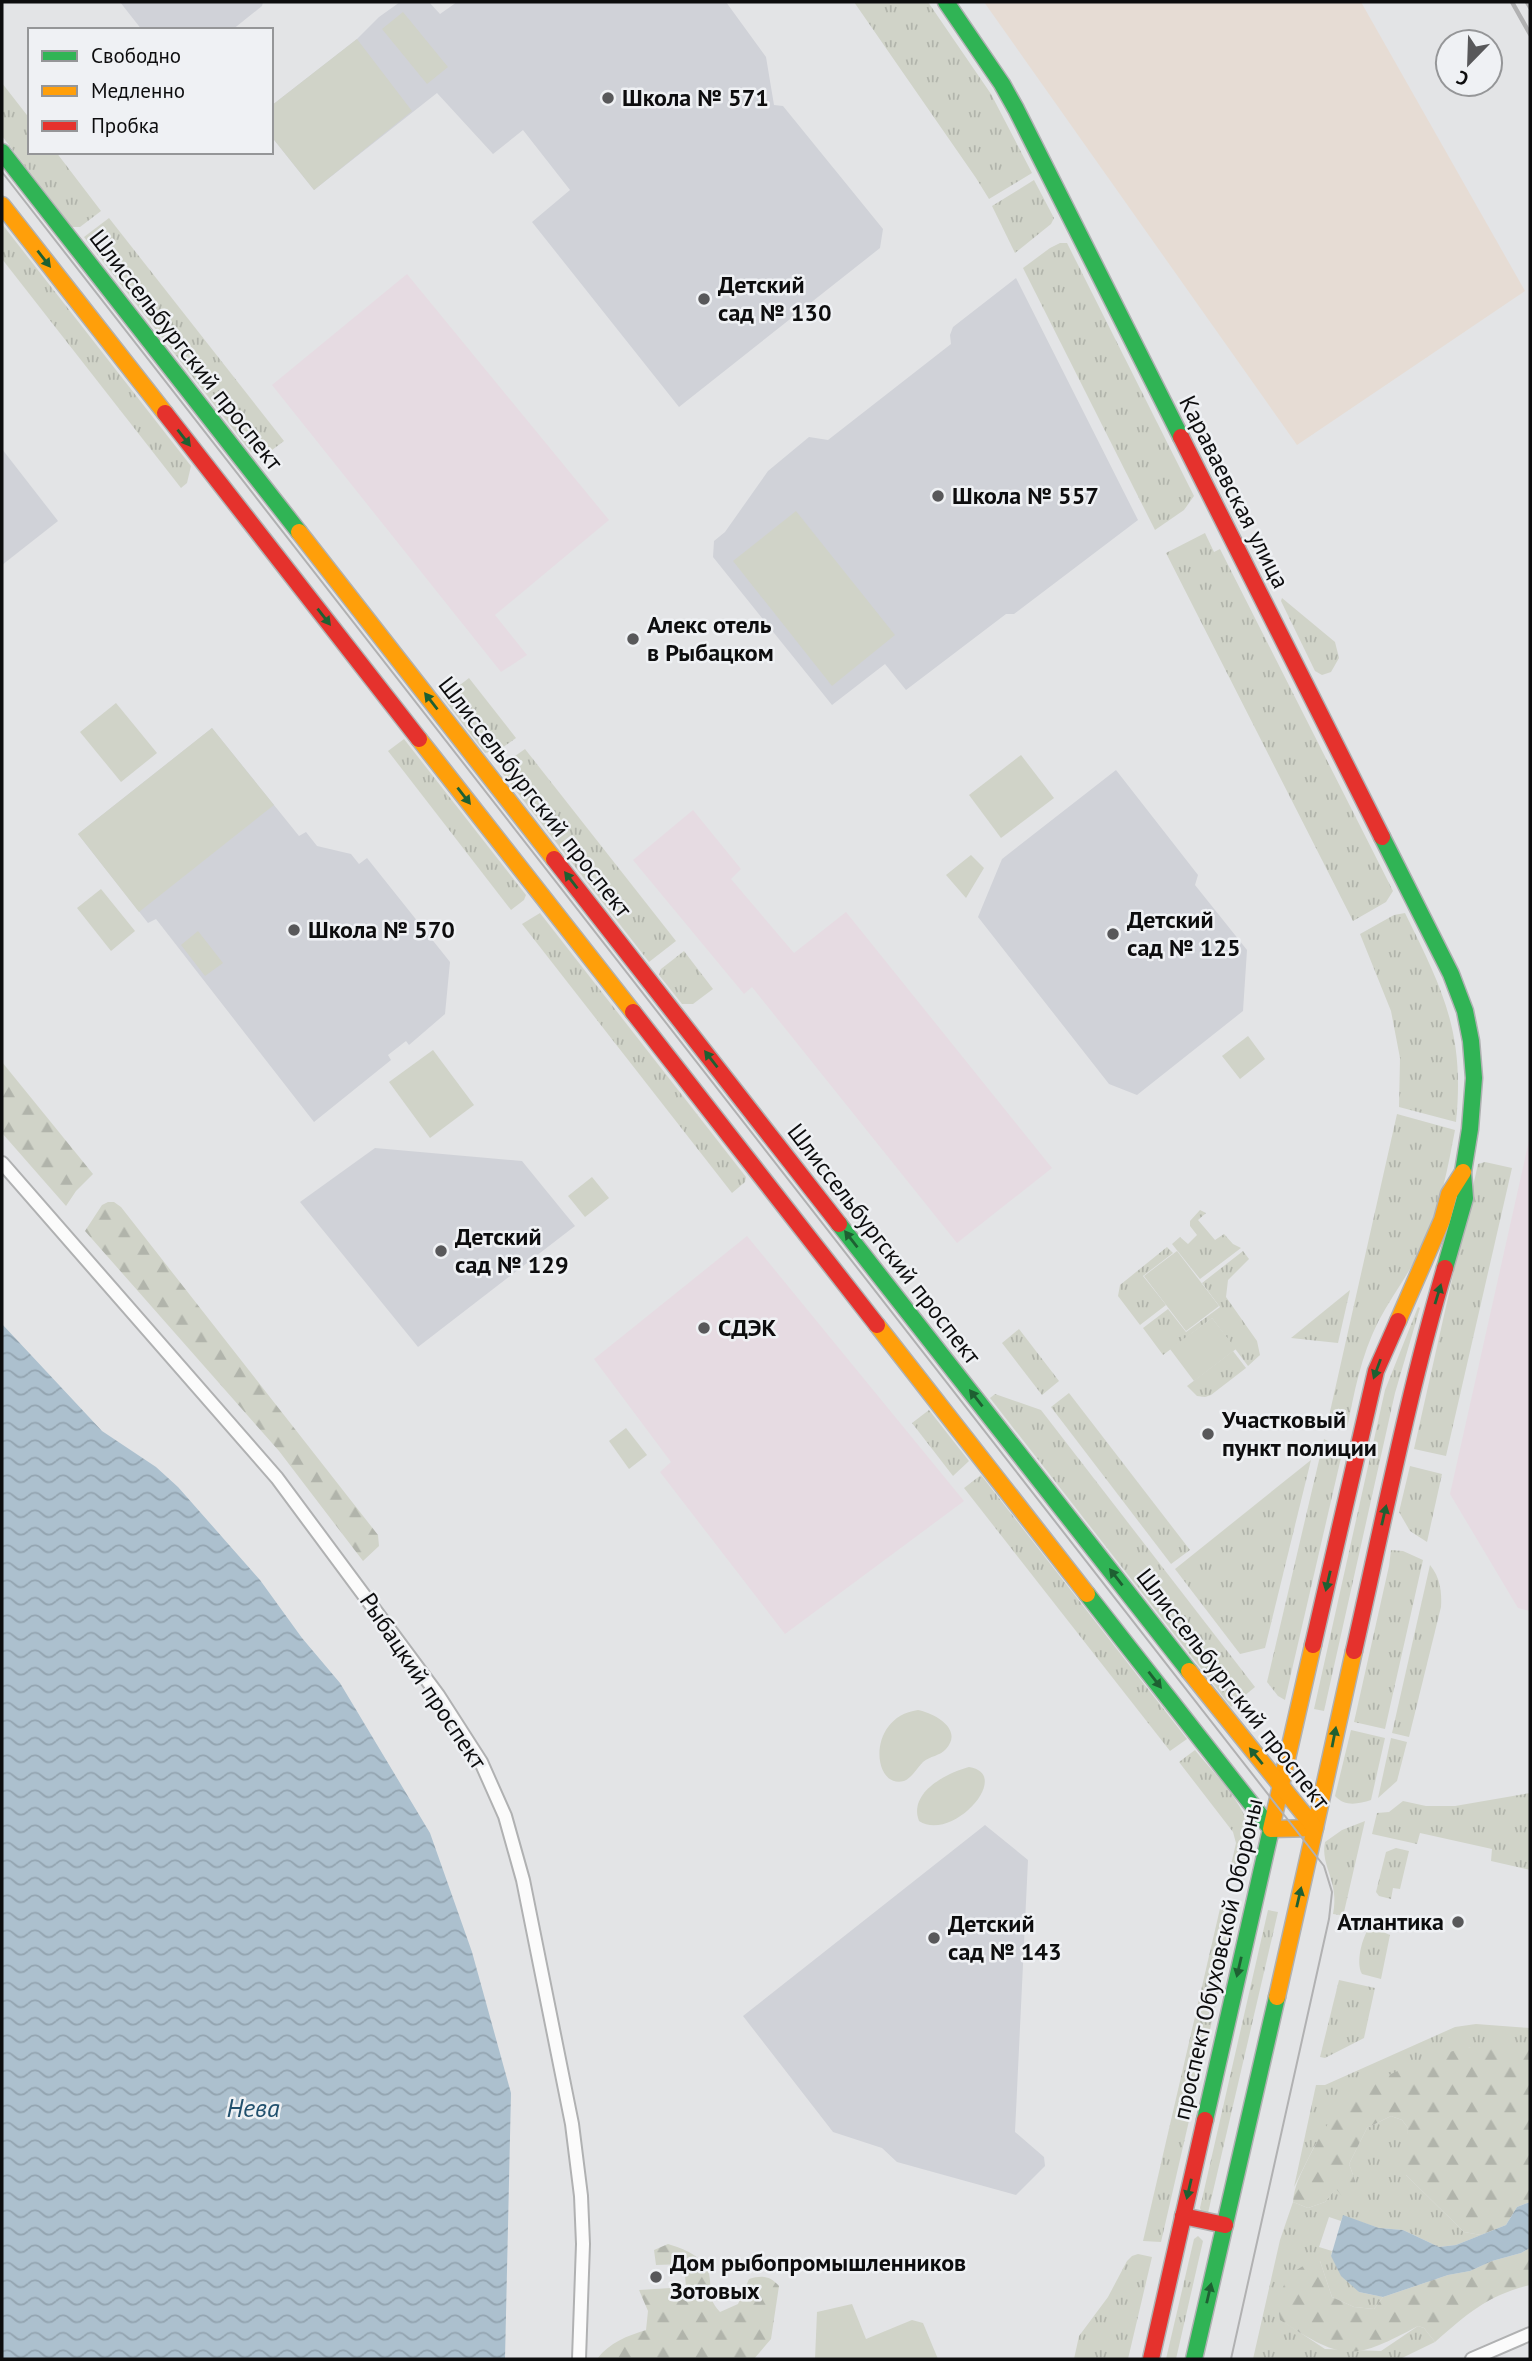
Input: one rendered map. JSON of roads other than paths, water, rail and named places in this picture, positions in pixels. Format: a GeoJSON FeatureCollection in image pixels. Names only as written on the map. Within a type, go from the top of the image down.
{"type":"FeatureCollection","features":[{"type":"Feature","properties":{"kind":"main road","name":"Караваевская улица"},"geometry":{"type":"LineString","coordinates":[[946,2],[1016,109],[1426,922],[1465,1011]]}},
{"type":"Feature","properties":{"kind":"main road","name":"Шлиссельбургский проспект"},"geometry":{"type":"LineString","coordinates":[[2,152],[1315,1828]]}},
{"type":"Feature","properties":{"kind":"main road"},"geometry":{"type":"LineString","coordinates":[[2,205],[1271,1829]]}},
{"type":"Feature","properties":{"kind":"main road","name":"проспект Обуховской Обороны"},"geometry":{"type":"LineString","coordinates":[[1194,2359],[1398,1455],[1431,1316],[1465,1198],[1462,1172],[1474,1089],[1471,1041],[1465,1011]]}},
{"type":"Feature","properties":{"kind":"main road","name":"проспект Обуховской Обороны"},"geometry":{"type":"LineString","coordinates":[[1150,2359],[1376,1371],[1442,1220],[1449,1195],[1462,1172]]}},
{"type":"Feature","properties":{"kind":"main road","name":"Шлиссельбургский проспект"},"geometry":{"type":"LineString","coordinates":[[1271,1829],[1315,1828]]}},
{"type":"Feature","properties":{"kind":"main road"},"geometry":{"type":"LineString","coordinates":[[1183,2216],[1224,2225]]}},
{"type":"Feature","properties":{"kind":"street","name":"Рыбацкий проспект"},"geometry":{"type":"LineString","coordinates":[[2,1163],[277,1478],[438,1695],[481,1762],[505,1816],[523,1880],[572,2124],[581,2196],[583,2244],[579,2359]]}},
{"type":"Feature","properties":{"kind":"street"},"geometry":{"type":"LineString","coordinates":[[1472,2359],[1530,2334]]}},
{"type":"Feature","properties":{"kind":"water","name":"Нева"},"geometry":{"type":"Polygon","coordinates":[[[2,1324],[102,1431],[156,1467],[178,1487],[260,1580],[302,1638],[340,1683],[430,1833],[472,1952],[511,2093],[505,2359],[2,2359],[2,1324]]]}},
{"type":"Feature","properties":{"kind":"water"},"geometry":{"type":"Polygon","coordinates":[[[1530,2202],[1530,2248],[1470,2271],[1448,2275],[1383,2297],[1359,2292],[1341,2276],[1331,2256],[1343,2215],[1379,2228],[1403,2230],[1439,2247],[1456,2245],[1506,2225],[1517,2207],[1530,2202]]]}},
{"type":"Feature","properties":{"kind":"tram line"},"geometry":{"type":"LineString","coordinates":[[2,172],[1324,1866],[1332,1892],[1329,1919],[1231,2359]]}},
{"type":"Feature","properties":{"kind":"railway"},"geometry":{"type":"LineString","coordinates":[[1512,2],[1530,34]]}},
{"type":"Feature","properties":{"kind":"railway"},"geometry":{"type":"LineString","coordinates":[[1527,2],[1530,7]]}},
{"type":"Feature","properties":{"kind":"place","name":"Школа № 571"},"geometry":{"type":"Point","coordinates":[608,98]}},
{"type":"Feature","properties":{"kind":"place","name":"Детский сад № 130"},"geometry":{"type":"Point","coordinates":[704,299]}},
{"type":"Feature","properties":{"kind":"place","name":"Школа № 557"},"geometry":{"type":"Point","coordinates":[938,496]}},
{"type":"Feature","properties":{"kind":"place","name":"Алекс отель в Рыбацком"},"geometry":{"type":"Point","coordinates":[633,639]}},
{"type":"Feature","properties":{"kind":"place","name":"Школа № 570"},"geometry":{"type":"Point","coordinates":[294,930]}},
{"type":"Feature","properties":{"kind":"place","name":"Детский сад № 125"},"geometry":{"type":"Point","coordinates":[1113,934]}},
{"type":"Feature","properties":{"kind":"place","name":"Детский сад № 129"},"geometry":{"type":"Point","coordinates":[441,1251]}},
{"type":"Feature","properties":{"kind":"place","name":"СДЭК"},"geometry":{"type":"Point","coordinates":[704,1328]}},
{"type":"Feature","properties":{"kind":"place","name":"Участковый пункт полиции"},"geometry":{"type":"Point","coordinates":[1208,1434]}},
{"type":"Feature","properties":{"kind":"place","name":"Атлантика"},"geometry":{"type":"Point","coordinates":[1458,1922]}},
{"type":"Feature","properties":{"kind":"place","name":"Детский сад № 143"},"geometry":{"type":"Point","coordinates":[934,1938]}},
{"type":"Feature","properties":{"kind":"place","name":"Дом рыбопромышленников Зотовых"},"geometry":{"type":"Point","coordinates":[656,2277]}}]}
